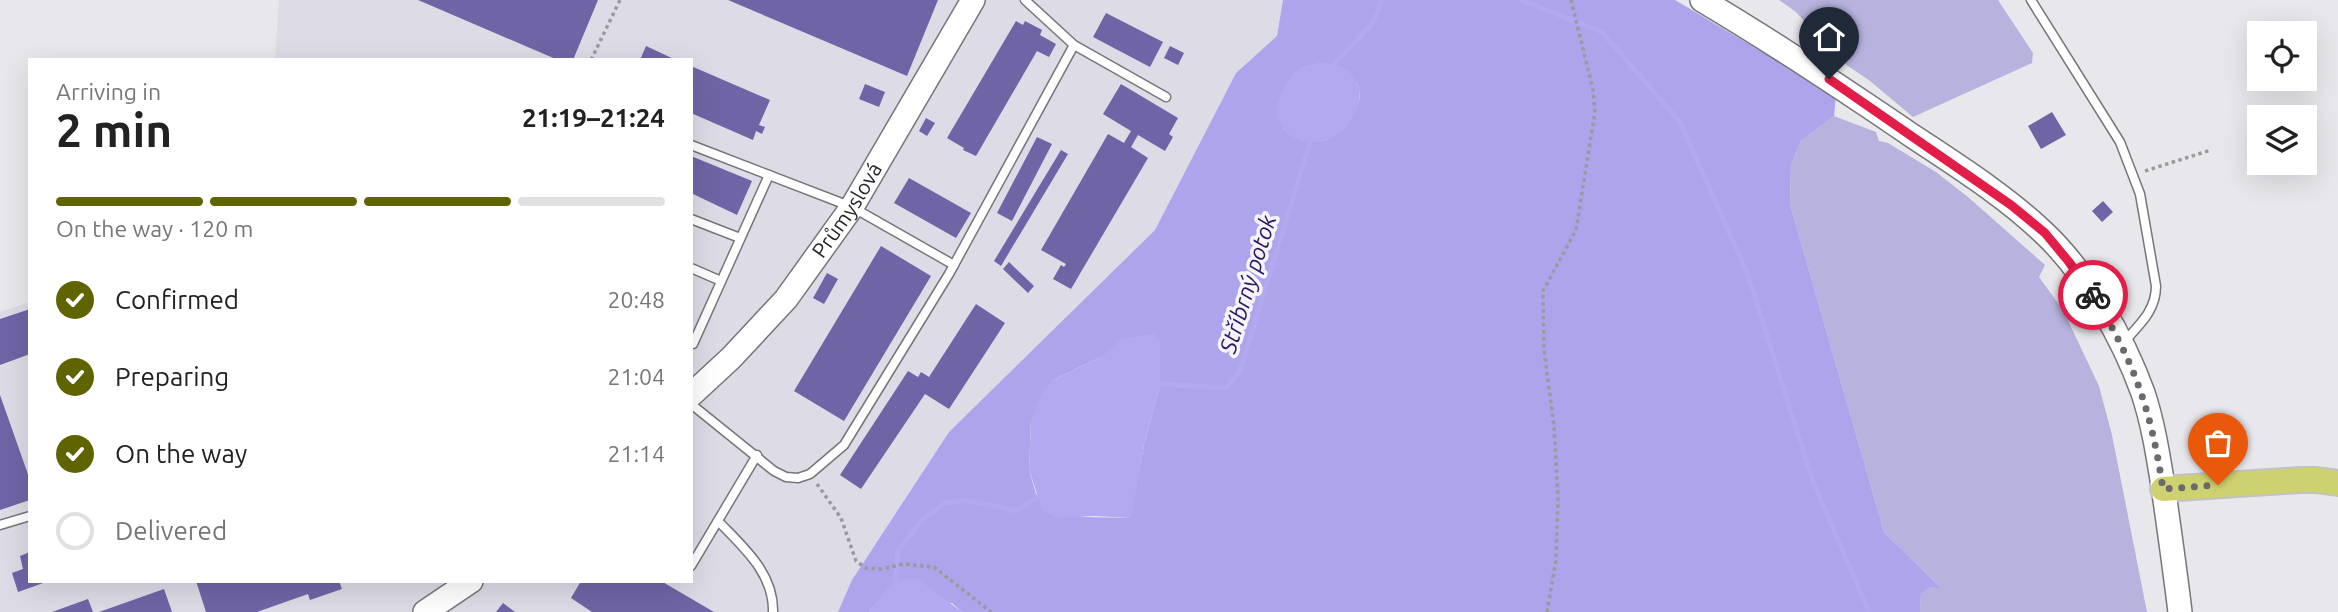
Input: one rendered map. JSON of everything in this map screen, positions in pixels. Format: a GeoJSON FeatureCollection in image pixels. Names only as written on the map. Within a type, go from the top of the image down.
{"type":"FeatureCollection","features":[{"type":"Feature","properties":{"kind":"main road"},"geometry":{"type":"LineString","coordinates":[[2163,489],[2300,480],[2338,483]]}},
{"type":"Feature","properties":{"kind":"street","name":"Průmyslová"},"geometry":{"type":"LineString","coordinates":[[693,393],[732,359],[786,299],[852,206],[973,0]]}},
{"type":"Feature","properties":{"kind":"street"},"geometry":{"type":"LineString","coordinates":[[1702,0],[1783,48],[2011,205],[2045,233],[2069,262],[2092,293],[2124,349],[2151,420],[2180,612]]}},
{"type":"Feature","properties":{"kind":"street"},"geometry":{"type":"LineString","coordinates":[[425,612],[468,583]]}},
{"type":"Feature","properties":{"kind":"lane"},"geometry":{"type":"LineString","coordinates":[[1025,0],[1074,45],[1166,97]]}},
{"type":"Feature","properties":{"kind":"lane"},"geometry":{"type":"LineString","coordinates":[[2031,0],[2120,142],[2140,194],[2156,300],[2124,349]]}},
{"type":"Feature","properties":{"kind":"lane"},"geometry":{"type":"LineString","coordinates":[[693,406],[786,477],[798,478],[810,474],[844,445],[954,265],[1074,45]]}},
{"type":"Feature","properties":{"kind":"lane"},"geometry":{"type":"LineString","coordinates":[[693,146],[852,206],[954,265]]}},
{"type":"Feature","properties":{"kind":"lane"},"geometry":{"type":"LineString","coordinates":[[693,344],[769,175]]}},
{"type":"Feature","properties":{"kind":"lane"},"geometry":{"type":"LineString","coordinates":[[693,220],[740,238]]}},
{"type":"Feature","properties":{"kind":"lane"},"geometry":{"type":"LineString","coordinates":[[693,269],[721,281]]}},
{"type":"Feature","properties":{"kind":"lane"},"geometry":{"type":"LineString","coordinates":[[693,563],[757,455]]}},
{"type":"Feature","properties":{"kind":"lane"},"geometry":{"type":"LineString","coordinates":[[0,525],[28,517]]}},
{"type":"Feature","properties":{"kind":"lane"},"geometry":{"type":"LineString","coordinates":[[718,521],[758,564],[773,601],[772,612]]}},
{"type":"Feature","properties":{"kind":"path"},"geometry":{"type":"LineString","coordinates":[[592,58],[620,0]]}},
{"type":"Feature","properties":{"kind":"path"},"geometry":{"type":"LineString","coordinates":[[1547,612],[1556,560],[1558,497],[1554,426],[1544,350],[1543,291],[1576,230],[1595,112],[1593,90],[1571,0]]}},
{"type":"Feature","properties":{"kind":"path"},"geometry":{"type":"LineString","coordinates":[[2133,175],[2211,150]]}},
{"type":"Feature","properties":{"kind":"path"},"geometry":{"type":"LineString","coordinates":[[810,474],[841,518],[856,561],[866,568],[881,569],[904,564],[934,567],[991,612]]}},
{"type":"Feature","properties":{"kind":"shaded area"},"geometry":{"type":"Polygon","coordinates":[[[279,0],[1283,0],[1277,36],[1236,73],[1155,230],[949,432],[852,580],[838,612],[0,612],[0,312],[28,303],[28,583],[693,583],[693,58],[275,58],[279,0]]]}},
{"type":"Feature","properties":{"kind":"shaded area"},"geometry":{"type":"Polygon","coordinates":[[[1283,0],[1675,0],[1836,96],[1834,116],[1801,141],[1791,165],[1790,204],[1884,532],[1942,589],[1931,587],[1921,594],[1920,612],[962,612],[952,603],[873,607],[869,612],[838,612],[852,580],[949,432],[1155,230],[1236,73],[1277,36],[1283,0]],[[1296,72],[1281,98],[1283,129],[1308,141],[1328,139],[1337,132],[1358,104],[1360,95],[1357,82],[1296,72]],[[1101,357],[1053,380],[1031,421],[1029,469],[1037,498],[1083,517],[1130,518],[1144,445],[1160,384],[1101,357]]]}},
{"type":"Feature","properties":{"kind":"shaded area"},"geometry":{"type":"Polygon","coordinates":[[[1779,0],[1998,0],[2033,53],[2032,63],[1913,117],[1848,66],[1796,12],[1779,0]]]}},
{"type":"Feature","properties":{"kind":"shaded area"},"geometry":{"type":"Polygon","coordinates":[[[1322,62],[1345,69],[1357,81],[1360,97],[1355,114],[1344,129],[1329,139],[1311,142],[1291,136],[1284,129],[1279,121],[1278,103],[1285,85],[1297,71],[1322,62]]]}},
{"type":"Feature","properties":{"kind":"shaded area"},"geometry":{"type":"Polygon","coordinates":[[[1834,116],[1876,132],[1879,141],[1888,143],[1936,172],[2045,265],[2039,277],[2063,310],[2099,386],[2112,435],[2147,612],[1920,612],[1921,594],[1931,587],[1941,588],[1884,532],[1790,204],[1791,165],[1801,141],[1834,116]]]}},
{"type":"Feature","properties":{"kind":"shaded area"},"geometry":{"type":"Polygon","coordinates":[[[1154,334],[1160,339],[1160,384],[1144,445],[1131,518],[1058,518],[1042,510],[1029,469],[1031,421],[1042,392],[1053,380],[1101,357],[1122,338],[1154,334]]]}},
{"type":"Feature","properties":{"kind":"shaded area"},"geometry":{"type":"Polygon","coordinates":[[[917,578],[962,612],[869,612],[892,584],[917,578]]]}},
{"type":"Feature","properties":{"kind":"building"},"geometry":{"type":"Polygon","coordinates":[[[418,0],[598,0],[574,58],[553,58],[418,0]]]}},
{"type":"Feature","properties":{"kind":"building"},"geometry":{"type":"Polygon","coordinates":[[[728,0],[938,0],[907,76],[728,0]]]}},
{"type":"Feature","properties":{"kind":"building"},"geometry":{"type":"Polygon","coordinates":[[[1106,13],[1163,42],[1150,67],[1093,37],[1106,13]]]}},
{"type":"Feature","properties":{"kind":"building"},"geometry":{"type":"Polygon","coordinates":[[[1016,21],[1023,25],[1025,21],[1042,30],[1040,35],[1056,44],[1049,57],[1037,51],[976,156],[947,138],[1016,21]]]}},
{"type":"Feature","properties":{"kind":"building"},"geometry":{"type":"Polygon","coordinates":[[[646,46],[672,58],[641,58],[646,46]]]}},
{"type":"Feature","properties":{"kind":"building"},"geometry":{"type":"Polygon","coordinates":[[[1170,46],[1184,53],[1178,65],[1164,58],[1170,46]]]}},
{"type":"Feature","properties":{"kind":"building"},"geometry":{"type":"Polygon","coordinates":[[[693,67],[770,100],[759,125],[765,127],[762,134],[756,131],[753,140],[693,114],[693,67]]]}},
{"type":"Feature","properties":{"kind":"building"},"geometry":{"type":"Polygon","coordinates":[[[865,84],[885,92],[879,107],[859,99],[865,84]]]}},
{"type":"Feature","properties":{"kind":"building"},"geometry":{"type":"Polygon","coordinates":[[[1121,84],[1178,118],[1169,134],[1173,137],[1165,151],[1138,135],[1131,147],[1148,158],[1071,289],[1053,279],[1061,265],[1064,267],[1066,264],[1041,250],[1108,134],[1124,143],[1131,131],[1103,114],[1121,84]]]}},
{"type":"Feature","properties":{"kind":"building"},"geometry":{"type":"Polygon","coordinates":[[[2052,112],[2066,135],[2041,149],[2028,126],[2052,112]]]}},
{"type":"Feature","properties":{"kind":"building"},"geometry":{"type":"Polygon","coordinates":[[[926,118],[935,123],[927,136],[919,131],[926,118]]]}},
{"type":"Feature","properties":{"kind":"building"},"geometry":{"type":"Polygon","coordinates":[[[1037,137],[1052,144],[1012,221],[997,213],[1037,137]]]}},
{"type":"Feature","properties":{"kind":"building"},"geometry":{"type":"Polygon","coordinates":[[[1061,150],[1068,154],[1001,266],[994,261],[1061,150]]]}},
{"type":"Feature","properties":{"kind":"building"},"geometry":{"type":"Polygon","coordinates":[[[693,157],[752,181],[737,215],[693,194],[693,157]]]}},
{"type":"Feature","properties":{"kind":"building"},"geometry":{"type":"Polygon","coordinates":[[[909,178],[971,213],[956,238],[894,203],[909,178]]]}},
{"type":"Feature","properties":{"kind":"building"},"geometry":{"type":"Polygon","coordinates":[[[2103,201],[2113,212],[2102,222],[2092,211],[2103,201]]]}},
{"type":"Feature","properties":{"kind":"building"},"geometry":{"type":"Polygon","coordinates":[[[881,246],[931,276],[844,421],[794,391],[881,246]]]}},
{"type":"Feature","properties":{"kind":"building"},"geometry":{"type":"Polygon","coordinates":[[[1009,262],[1034,286],[1028,293],[1003,269],[1009,262]]]}},
{"type":"Feature","properties":{"kind":"building"},"geometry":{"type":"Polygon","coordinates":[[[827,273],[838,279],[824,304],[813,298],[827,273]]]}},
{"type":"Feature","properties":{"kind":"building"},"geometry":{"type":"Polygon","coordinates":[[[976,304],[1005,323],[949,409],[925,394],[861,489],[840,475],[908,371],[918,377],[921,372],[929,377],[976,304]]]}},
{"type":"Feature","properties":{"kind":"building"},"geometry":{"type":"Polygon","coordinates":[[[28,310],[28,355],[0,365],[0,319],[28,310]]]}},
{"type":"Feature","properties":{"kind":"building"},"geometry":{"type":"Polygon","coordinates":[[[0,395],[28,474],[28,501],[0,510],[0,395]]]}},
{"type":"Feature","properties":{"kind":"building"},"geometry":{"type":"Polygon","coordinates":[[[28,553],[28,583],[43,583],[18,592],[12,573],[23,569],[20,556],[28,553]]]}},
{"type":"Feature","properties":{"kind":"building"},"geometry":{"type":"Polygon","coordinates":[[[197,583],[340,583],[342,589],[310,600],[308,594],[257,612],[206,612],[197,583]]]}},
{"type":"Feature","properties":{"kind":"building"},"geometry":{"type":"Polygon","coordinates":[[[580,583],[664,583],[714,612],[592,612],[571,598],[580,583]]]}},
{"type":"Feature","properties":{"kind":"building"},"geometry":{"type":"Polygon","coordinates":[[[164,589],[172,612],[99,612],[164,589]]]}},
{"type":"Feature","properties":{"kind":"building"},"geometry":{"type":"Polygon","coordinates":[[[88,599],[93,612],[52,612],[88,599]]]}},
{"type":"Feature","properties":{"kind":"building"},"geometry":{"type":"Polygon","coordinates":[[[503,603],[515,612],[496,612],[503,603]]]}},
{"type":"Feature","properties":{"kind":"waterway","name":"Stříbrný potok"},"geometry":{"type":"LineString","coordinates":[[1332,70],[1334,64],[1372,24],[1382,0]]}},
{"type":"Feature","properties":{"kind":"waterway"},"geometry":{"type":"LineString","coordinates":[[1521,0],[1602,32],[1680,122],[1748,275],[1812,479],[1869,612]]}},
{"type":"Feature","properties":{"kind":"waterway","name":"Stříbrný potok"},"geometry":{"type":"LineString","coordinates":[[1156,388],[1160,384],[1226,388],[1240,371],[1312,136]]}},
{"type":"Feature","properties":{"kind":"waterway","name":"Stříbrný potok"},"geometry":{"type":"LineString","coordinates":[[895,588],[898,551],[922,520],[945,503],[965,500],[1017,511],[1041,494]]}},
{"type":"Feature","properties":{"kind":"way so far"},"geometry":{"type":"LineString","coordinates":[[2093,295],[2126,354],[2144,396],[2157,445],[2163,489],[2218,485]]}},
{"type":"Feature","properties":{"kind":"route"},"geometry":{"type":"LineString","coordinates":[[1829,79],[2011,205],[2045,233],[2093,295]]}}]}
